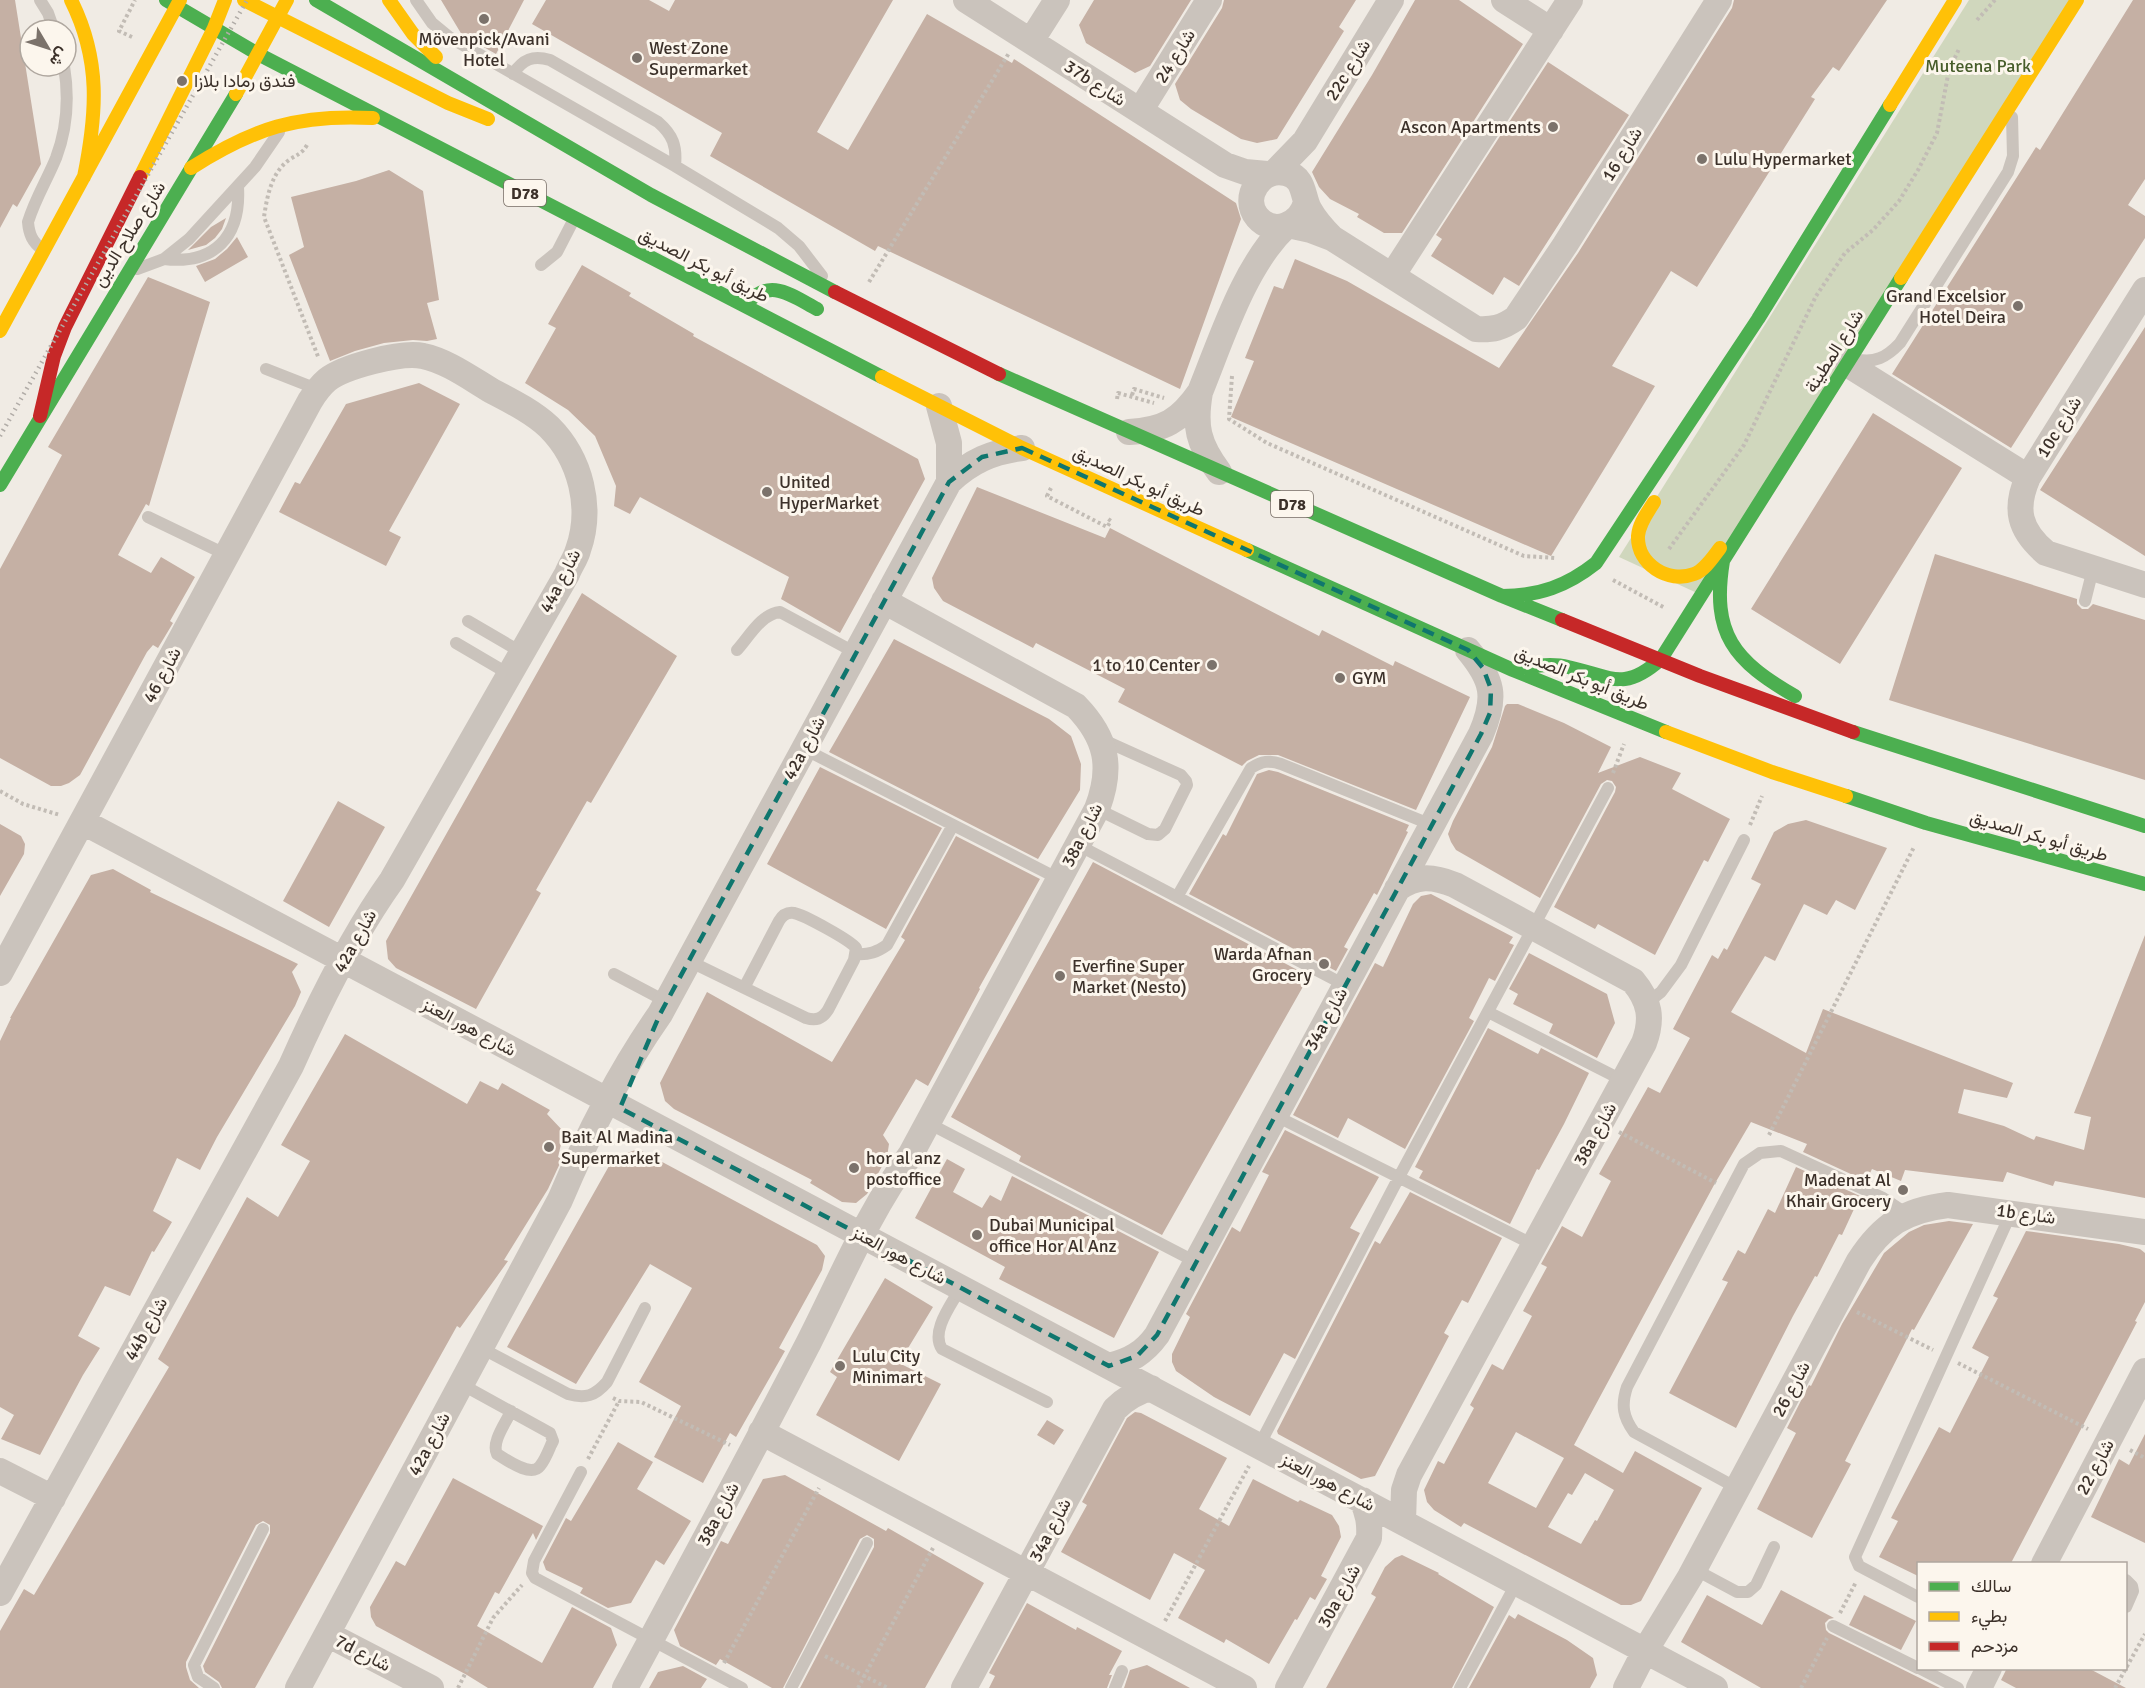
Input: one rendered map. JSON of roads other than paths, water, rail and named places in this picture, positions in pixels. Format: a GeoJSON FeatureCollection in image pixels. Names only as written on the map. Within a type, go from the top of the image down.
{"type":"FeatureCollection","features":[{"type":"Feature","properties":{"kind":"main road"},"geometry":{"type":"LineString","coordinates":[[71,0],[78,10],[94,73],[95,108],[92,143],[84,177]]}},
{"type":"Feature","properties":{"kind":"main road"},"geometry":{"type":"LineString","coordinates":[[40,416],[51,366],[64,327],[214,28],[225,0]]}},
{"type":"Feature","properties":{"kind":"main road"},"geometry":{"type":"LineString","coordinates":[[244,0],[448,103],[507,126],[567,145]]}},
{"type":"Feature","properties":{"kind":"main road","name":"شارع صلاح الدين"},"geometry":{"type":"LineString","coordinates":[[0,485],[191,168],[287,0]]}},
{"type":"Feature","properties":{"kind":"main road","name":"طريق أبو بكر الصديق"},"geometry":{"type":"LineString","coordinates":[[316,0],[670,205],[832,293],[1025,387],[1502,596],[1700,676],[1847,730],[2145,826]]}},
{"type":"Feature","properties":{"kind":"main road"},"geometry":{"type":"LineString","coordinates":[[389,0],[413,34],[478,94]]}},
{"type":"Feature","properties":{"kind":"main road"},"geometry":{"type":"LineString","coordinates":[[1502,596],[1528,596],[1553,591],[1576,579],[1596,563],[1758,319],[1955,0]]}},
{"type":"Feature","properties":{"kind":"main road","name":"شارع المطينة"},"geometry":{"type":"LineString","coordinates":[[1661,660],[2077,0]]}},
{"type":"Feature","properties":{"kind":"main road"},"geometry":{"type":"LineString","coordinates":[[0,331],[84,177],[174,2]]}},
{"type":"Feature","properties":{"kind":"main road","name":"طريق أبو بكر الصديق"},"geometry":{"type":"LineString","coordinates":[[174,2],[258,54],[939,406],[1023,448],[1468,650],[1674,735],[1772,772],[1926,823],[2145,884]]}},
{"type":"Feature","properties":{"kind":"main road"},"geometry":{"type":"LineString","coordinates":[[191,168],[221,147],[254,132],[285,122],[311,117],[346,115],[380,118]]}},
{"type":"Feature","properties":{"kind":"main road"},"geometry":{"type":"LineString","coordinates":[[745,306],[756,293],[771,289],[785,292],[831,317]]}},
{"type":"Feature","properties":{"kind":"main road"},"geometry":{"type":"LineString","coordinates":[[1724,394],[1741,363],[1758,319]]}},
{"type":"Feature","properties":{"kind":"main road"},"geometry":{"type":"LineString","coordinates":[[901,340],[923,338]]}},
{"type":"Feature","properties":{"kind":"main road"},"geometry":{"type":"LineString","coordinates":[[1660,494],[1640,525],[1638,537],[1640,550],[1655,570],[1668,576],[1682,578],[1695,574],[1706,565],[1773,481]]}},
{"type":"Feature","properties":{"kind":"main road"},"geometry":{"type":"LineString","coordinates":[[1723,561],[1718,585],[1719,611],[1727,635],[1740,656],[1759,674],[1847,730]]}},
{"type":"Feature","properties":{"kind":"main road"},"geometry":{"type":"LineString","coordinates":[[1513,670],[1532,665],[1552,664],[1571,667],[1608,679],[1628,679],[1646,672],[1661,660]]}},
{"type":"Feature","properties":{"kind":"street","name":"37b شارع"},"geometry":{"type":"LineString","coordinates":[[966,0],[1225,165],[1245,172],[1271,173]]}},
{"type":"Feature","properties":{"kind":"street"},"geometry":{"type":"LineString","coordinates":[[1026,38],[1057,0]]}},
{"type":"Feature","properties":{"kind":"street","name":"شارع 24"},"geometry":{"type":"LineString","coordinates":[[1140,111],[1209,0]]}},
{"type":"Feature","properties":{"kind":"street","name":"22c شارع"},"geometry":{"type":"LineString","coordinates":[[1271,173],[1305,141],[1391,0]]}},
{"type":"Feature","properties":{"kind":"street"},"geometry":{"type":"LineString","coordinates":[[1504,0],[1551,30]]}},
{"type":"Feature","properties":{"kind":"street"},"geometry":{"type":"LineString","coordinates":[[1254,209],[1270,226],[1311,230],[1332,238],[1392,276],[1570,0]]}},
{"type":"Feature","properties":{"kind":"street","name":"شارع 16"},"geometry":{"type":"LineString","coordinates":[[1392,276],[1476,329],[1490,330],[1504,327],[1516,318],[1719,0]]}},
{"type":"Feature","properties":{"kind":"street","name":"22c شارع"},"geometry":{"type":"LineString","coordinates":[[1304,194],[1302,164],[1305,141]]}},
{"type":"Feature","properties":{"kind":"street","name":"37b شارع"},"geometry":{"type":"LineString","coordinates":[[1225,165],[1239,182],[1254,209]]}},
{"type":"Feature","properties":{"kind":"street"},"geometry":{"type":"LineString","coordinates":[[1253,267],[1257,242],[1254,209],[1255,186],[1271,173],[1291,175],[1304,194],[1317,222],[1332,238]]}},
{"type":"Feature","properties":{"kind":"street"},"geometry":{"type":"LineString","coordinates":[[1129,432],[1150,431],[1171,423],[1188,410],[1200,392],[1253,267],[1268,245],[1300,216],[1304,194]]}},
{"type":"Feature","properties":{"kind":"street","name":"10c شارع"},"geometry":{"type":"LineString","coordinates":[[2145,290],[2028,477],[2021,493],[2020,510],[2024,527],[2033,542],[2046,553],[2145,585]]}},
{"type":"Feature","properties":{"kind":"street","name":"44a شارع"},"geometry":{"type":"LineString","coordinates":[[322,384],[348,369],[389,357],[420,355],[435,359],[528,411],[549,427],[566,447],[578,471],[584,497],[584,524],[578,550],[567,574],[392,880]]}},
{"type":"Feature","properties":{"kind":"street"},"geometry":{"type":"LineString","coordinates":[[1849,361],[2028,477]]}},
{"type":"Feature","properties":{"kind":"street","name":"شارع 46"},"geometry":{"type":"LineString","coordinates":[[0,973],[322,384]]}},
{"type":"Feature","properties":{"kind":"street"},"geometry":{"type":"LineString","coordinates":[[1200,392],[1197,413],[1198,434],[1206,454],[1219,472]]}},
{"type":"Feature","properties":{"kind":"street","name":"42a شارع"},"geometry":{"type":"LineString","coordinates":[[939,406],[948,443],[949,482]]}},
{"type":"Feature","properties":{"kind":"street","name":"42a شارع"},"geometry":{"type":"LineString","coordinates":[[298,1688],[560,1200],[614,1104],[638,1048],[664,1008],[949,482],[964,468],[982,457],[1002,450],[1023,448]]}},
{"type":"Feature","properties":{"kind":"street","name":"38a شارع"},"geometry":{"type":"LineString","coordinates":[[625,1688],[810,1340],[841,1294],[867,1238],[902,1182],[911,1154],[927,1123],[1078,845],[1104,792],[1105,756],[1100,739],[1090,721],[1076,706],[884,602]]}},
{"type":"Feature","properties":{"kind":"street","name":"34a شارع"},"geometry":{"type":"LineString","coordinates":[[1109,1366],[1123,1363],[1137,1356],[1157,1335],[1481,734],[1490,713],[1491,689],[1483,668],[1468,650]]}},
{"type":"Feature","properties":{"kind":"street","name":"شارع هور العنز"},"geometry":{"type":"LineString","coordinates":[[83,822],[1715,1688]]}},
{"type":"Feature","properties":{"kind":"street"},"geometry":{"type":"LineString","coordinates":[[1397,889],[1409,881],[1424,878],[1440,879],[1633,981],[1647,1003]]}},
{"type":"Feature","properties":{"kind":"street","name":"42a شارع"},"geometry":{"type":"LineString","coordinates":[[291,1066],[307,1045],[381,911],[392,880]]}},
{"type":"Feature","properties":{"kind":"street","name":"38a شارع"},"geometry":{"type":"LineString","coordinates":[[1403,1521],[1404,1490],[1409,1475],[1649,1030],[1650,1017],[1647,1003]]}},
{"type":"Feature","properties":{"kind":"street","name":"44b شارع"},"geometry":{"type":"LineString","coordinates":[[0,1593],[291,1066]]}},
{"type":"Feature","properties":{"kind":"street","name":"1b شارع"},"geometry":{"type":"LineString","coordinates":[[1907,1214],[1927,1207],[1948,1205],[2145,1232]]}},
{"type":"Feature","properties":{"kind":"street","name":"شارع 26"},"geometry":{"type":"LineString","coordinates":[[1640,1688],[1651,1654],[1692,1573],[1837,1302],[1871,1242],[1888,1226],[1907,1214]]}},
{"type":"Feature","properties":{"kind":"street","name":"شارع 22"},"geometry":{"type":"LineString","coordinates":[[2045,1562],[2145,1371]]}},
{"type":"Feature","properties":{"kind":"street","name":"34a شارع"},"geometry":{"type":"LineString","coordinates":[[964,1688],[1115,1409],[1137,1392],[1151,1388]]}},
{"type":"Feature","properties":{"kind":"street"},"geometry":{"type":"LineString","coordinates":[[761,1432],[1244,1688]]}},
{"type":"Feature","properties":{"kind":"street"},"geometry":{"type":"LineString","coordinates":[[0,1472],[52,1498]]}},
{"type":"Feature","properties":{"kind":"street","name":"30a شارع"},"geometry":{"type":"LineString","coordinates":[[1288,1688],[1369,1538],[1368,1512],[1362,1500]]}},
{"type":"Feature","properties":{"kind":"street","name":"7d شارع"},"geometry":{"type":"LineString","coordinates":[[327,1634],[431,1688]]}},
{"type":"Feature","properties":{"kind":"street","name":"شارع 26"},"geometry":{"type":"LineString","coordinates":[[1626,1688],[1651,1654]]}},
{"type":"Feature","properties":{"kind":"street"},"geometry":{"type":"LineString","coordinates":[[1979,1688],[1988,1670]]}},
{"type":"Feature","properties":{"kind":"lane"},"geometry":{"type":"LineString","coordinates":[[40,0],[50,18]]}},
{"type":"Feature","properties":{"kind":"lane"},"geometry":{"type":"LineString","coordinates":[[416,0],[432,23],[449,37],[675,166],[778,228],[818,268],[832,293]]}},
{"type":"Feature","properties":{"kind":"lane"},"geometry":{"type":"LineString","coordinates":[[513,74],[521,63],[530,58],[540,57],[560,66],[658,122],[667,130],[675,147],[675,166]]}},
{"type":"Feature","properties":{"kind":"lane"},"geometry":{"type":"LineString","coordinates":[[44,251],[35,244],[29,233],[28,222],[57,156],[63,130],[66,78]]}},
{"type":"Feature","properties":{"kind":"lane"},"geometry":{"type":"LineString","coordinates":[[1849,361],[1878,360],[1900,343],[2000,186],[2013,156],[2014,140],[2010,105]]}},
{"type":"Feature","properties":{"kind":"lane"},"geometry":{"type":"LineString","coordinates":[[127,272],[164,259],[189,239],[238,187],[266,152],[285,122]]}},
{"type":"Feature","properties":{"kind":"lane"},"geometry":{"type":"LineString","coordinates":[[164,259],[182,261],[199,258],[215,250],[228,237],[236,221],[239,204],[238,187]]}},
{"type":"Feature","properties":{"kind":"lane"},"geometry":{"type":"LineString","coordinates":[[541,265],[557,252],[574,218]]}},
{"type":"Feature","properties":{"kind":"lane"},"geometry":{"type":"LineString","coordinates":[[266,369],[322,384]]}},
{"type":"Feature","properties":{"kind":"lane"},"geometry":{"type":"LineString","coordinates":[[148,517],[227,555]]}},
{"type":"Feature","properties":{"kind":"lane"},"geometry":{"type":"LineString","coordinates":[[2085,601],[2093,569]]}},
{"type":"Feature","properties":{"kind":"lane"},"geometry":{"type":"LineString","coordinates":[[737,650],[765,616],[772,612],[780,612],[856,653]]}},
{"type":"Feature","properties":{"kind":"lane"},"geometry":{"type":"LineString","coordinates":[[468,621],[515,663]]}},
{"type":"Feature","properties":{"kind":"lane"},"geometry":{"type":"LineString","coordinates":[[456,643],[515,663]]}},
{"type":"Feature","properties":{"kind":"lane"},"geometry":{"type":"LineString","coordinates":[[1097,809],[1148,834],[1158,836],[1165,829],[1187,785],[1181,775],[1100,739]]}},
{"type":"Feature","properties":{"kind":"lane"},"geometry":{"type":"LineString","coordinates":[[804,749],[1059,879]]}},
{"type":"Feature","properties":{"kind":"lane"},"geometry":{"type":"LineString","coordinates":[[1177,897],[1251,768],[1260,762],[1270,760],[1281,764],[1432,825]]}},
{"type":"Feature","properties":{"kind":"lane"},"geometry":{"type":"LineString","coordinates":[[1259,1446],[1399,1178],[1608,788]]}},
{"type":"Feature","properties":{"kind":"lane"},"geometry":{"type":"LineString","coordinates":[[856,954],[868,955],[887,945],[953,825]]}},
{"type":"Feature","properties":{"kind":"lane"},"geometry":{"type":"LineString","coordinates":[[1647,1003],[1672,980],[1681,965],[1744,840]]}},
{"type":"Feature","properties":{"kind":"lane"},"geometry":{"type":"LineString","coordinates":[[1078,845],[1345,985]]}},
{"type":"Feature","properties":{"kind":"lane"},"geometry":{"type":"LineString","coordinates":[[689,962],[806,1018],[819,1019],[828,1010],[856,954],[856,948],[847,939],[799,915],[787,913],[779,921],[744,988]]}},
{"type":"Feature","properties":{"kind":"lane"},"geometry":{"type":"LineString","coordinates":[[614,974],[664,1008]]}},
{"type":"Feature","properties":{"kind":"lane"},"geometry":{"type":"LineString","coordinates":[[1488,1012],[1623,1081]]}},
{"type":"Feature","properties":{"kind":"lane"},"geometry":{"type":"LineString","coordinates":[[1274,1115],[1534,1245]]}},
{"type":"Feature","properties":{"kind":"lane"},"geometry":{"type":"LineString","coordinates":[[927,1123],[1196,1262]]}},
{"type":"Feature","properties":{"kind":"lane"},"geometry":{"type":"LineString","coordinates":[[1737,1488],[1634,1432],[1627,1422],[1623,1405],[1627,1387],[1744,1164],[1760,1153],[1770,1150],[1790,1154],[1883,1198],[1907,1214]]}},
{"type":"Feature","properties":{"kind":"lane"},"geometry":{"type":"LineString","coordinates":[[1917,1596],[1859,1566],[1855,1557],[2011,1212]]}},
{"type":"Feature","properties":{"kind":"lane"},"geometry":{"type":"LineString","coordinates":[[961,1287],[939,1330],[938,1343],[942,1349],[1047,1402]]}},
{"type":"Feature","properties":{"kind":"lane"},"geometry":{"type":"LineString","coordinates":[[481,1348],[568,1394],[578,1397],[590,1396],[600,1391],[607,1382],[645,1308]]}},
{"type":"Feature","properties":{"kind":"lane"},"geometry":{"type":"LineString","coordinates":[[461,1384],[512,1411],[550,1433],[551,1445],[536,1470],[527,1470],[497,1454],[495,1450],[496,1441],[512,1411]]}},
{"type":"Feature","properties":{"kind":"lane"},"geometry":{"type":"LineString","coordinates":[[581,1472],[534,1561],[532,1573],[535,1578],[742,1688]]}},
{"type":"Feature","properties":{"kind":"lane"},"geometry":{"type":"LineString","coordinates":[[214,1688],[198,1677],[194,1665],[263,1529]]}},
{"type":"Feature","properties":{"kind":"lane"},"geometry":{"type":"LineString","coordinates":[[790,1688],[867,1543]]}},
{"type":"Feature","properties":{"kind":"lane"},"geometry":{"type":"LineString","coordinates":[[1692,1573],[1737,1592],[1748,1592],[1756,1585],[1774,1548]]}},
{"type":"Feature","properties":{"kind":"lane"},"geometry":{"type":"LineString","coordinates":[[2127,1581],[2133,1591],[2127,1604]]}},
{"type":"Feature","properties":{"kind":"lane"},"geometry":{"type":"LineString","coordinates":[[1460,1688],[1517,1582]]}},
{"type":"Feature","properties":{"kind":"lane"},"geometry":{"type":"LineString","coordinates":[[1833,1626],[1917,1667]]}},
{"type":"Feature","properties":{"kind":"lane"},"geometry":{"type":"LineString","coordinates":[[1923,1670],[1958,1688]]}},
{"type":"Feature","properties":{"kind":"lane"},"geometry":{"type":"LineString","coordinates":[[1114,1688],[1122,1671]]}},
{"type":"Feature","properties":{"kind":"railway"},"geometry":{"type":"LineString","coordinates":[[0,436],[247,0]]}},
{"type":"Feature","properties":{"kind":"place","name":"Mövenpick/Avani Hotel"},"geometry":{"type":"Point","coordinates":[484,19]}},
{"type":"Feature","properties":{"kind":"place","name":"West Zone Supermarket"},"geometry":{"type":"Point","coordinates":[637,58]}},
{"type":"Feature","properties":{"kind":"place","name":"فندق رمادا بلازا"},"geometry":{"type":"Point","coordinates":[182,81]}},
{"type":"Feature","properties":{"kind":"place","name":"Ascon Apartments"},"geometry":{"type":"Point","coordinates":[1553,127]}},
{"type":"Feature","properties":{"kind":"place","name":"Lulu Hypermarket"},"geometry":{"type":"Point","coordinates":[1702,159]}},
{"type":"Feature","properties":{"kind":"place","name":"Grand Excelsior Hotel Deira"},"geometry":{"type":"Point","coordinates":[2018,306]}},
{"type":"Feature","properties":{"kind":"place","name":"United HyperMarket"},"geometry":{"type":"Point","coordinates":[767,492]}},
{"type":"Feature","properties":{"kind":"place","name":"1 to 10 Center"},"geometry":{"type":"Point","coordinates":[1212,665]}},
{"type":"Feature","properties":{"kind":"place","name":"GYM"},"geometry":{"type":"Point","coordinates":[1340,678]}},
{"type":"Feature","properties":{"kind":"place","name":"Warda Afnan Grocery"},"geometry":{"type":"Point","coordinates":[1324,964]}},
{"type":"Feature","properties":{"kind":"place","name":"Everfine Super Market (Nesto)"},"geometry":{"type":"Point","coordinates":[1060,976]}},
{"type":"Feature","properties":{"kind":"place","name":"Bait Al Madina Supermarket"},"geometry":{"type":"Point","coordinates":[549,1147]}},
{"type":"Feature","properties":{"kind":"place","name":"hor al anz postoffice"},"geometry":{"type":"Point","coordinates":[854,1168]}},
{"type":"Feature","properties":{"kind":"place","name":"Madenat Al Khair Grocery"},"geometry":{"type":"Point","coordinates":[1903,1190]}},
{"type":"Feature","properties":{"kind":"place","name":"Dubai Municipal office Hor Al Anz"},"geometry":{"type":"Point","coordinates":[977,1235]}},
{"type":"Feature","properties":{"kind":"place","name":"Lulu City Minimart"},"geometry":{"type":"Point","coordinates":[840,1366]}},
{"type":"Feature","properties":{"kind":"park label","name":"Muteena Park"},"geometry":{"type":"Point","coordinates":[1978,66]}}]}
